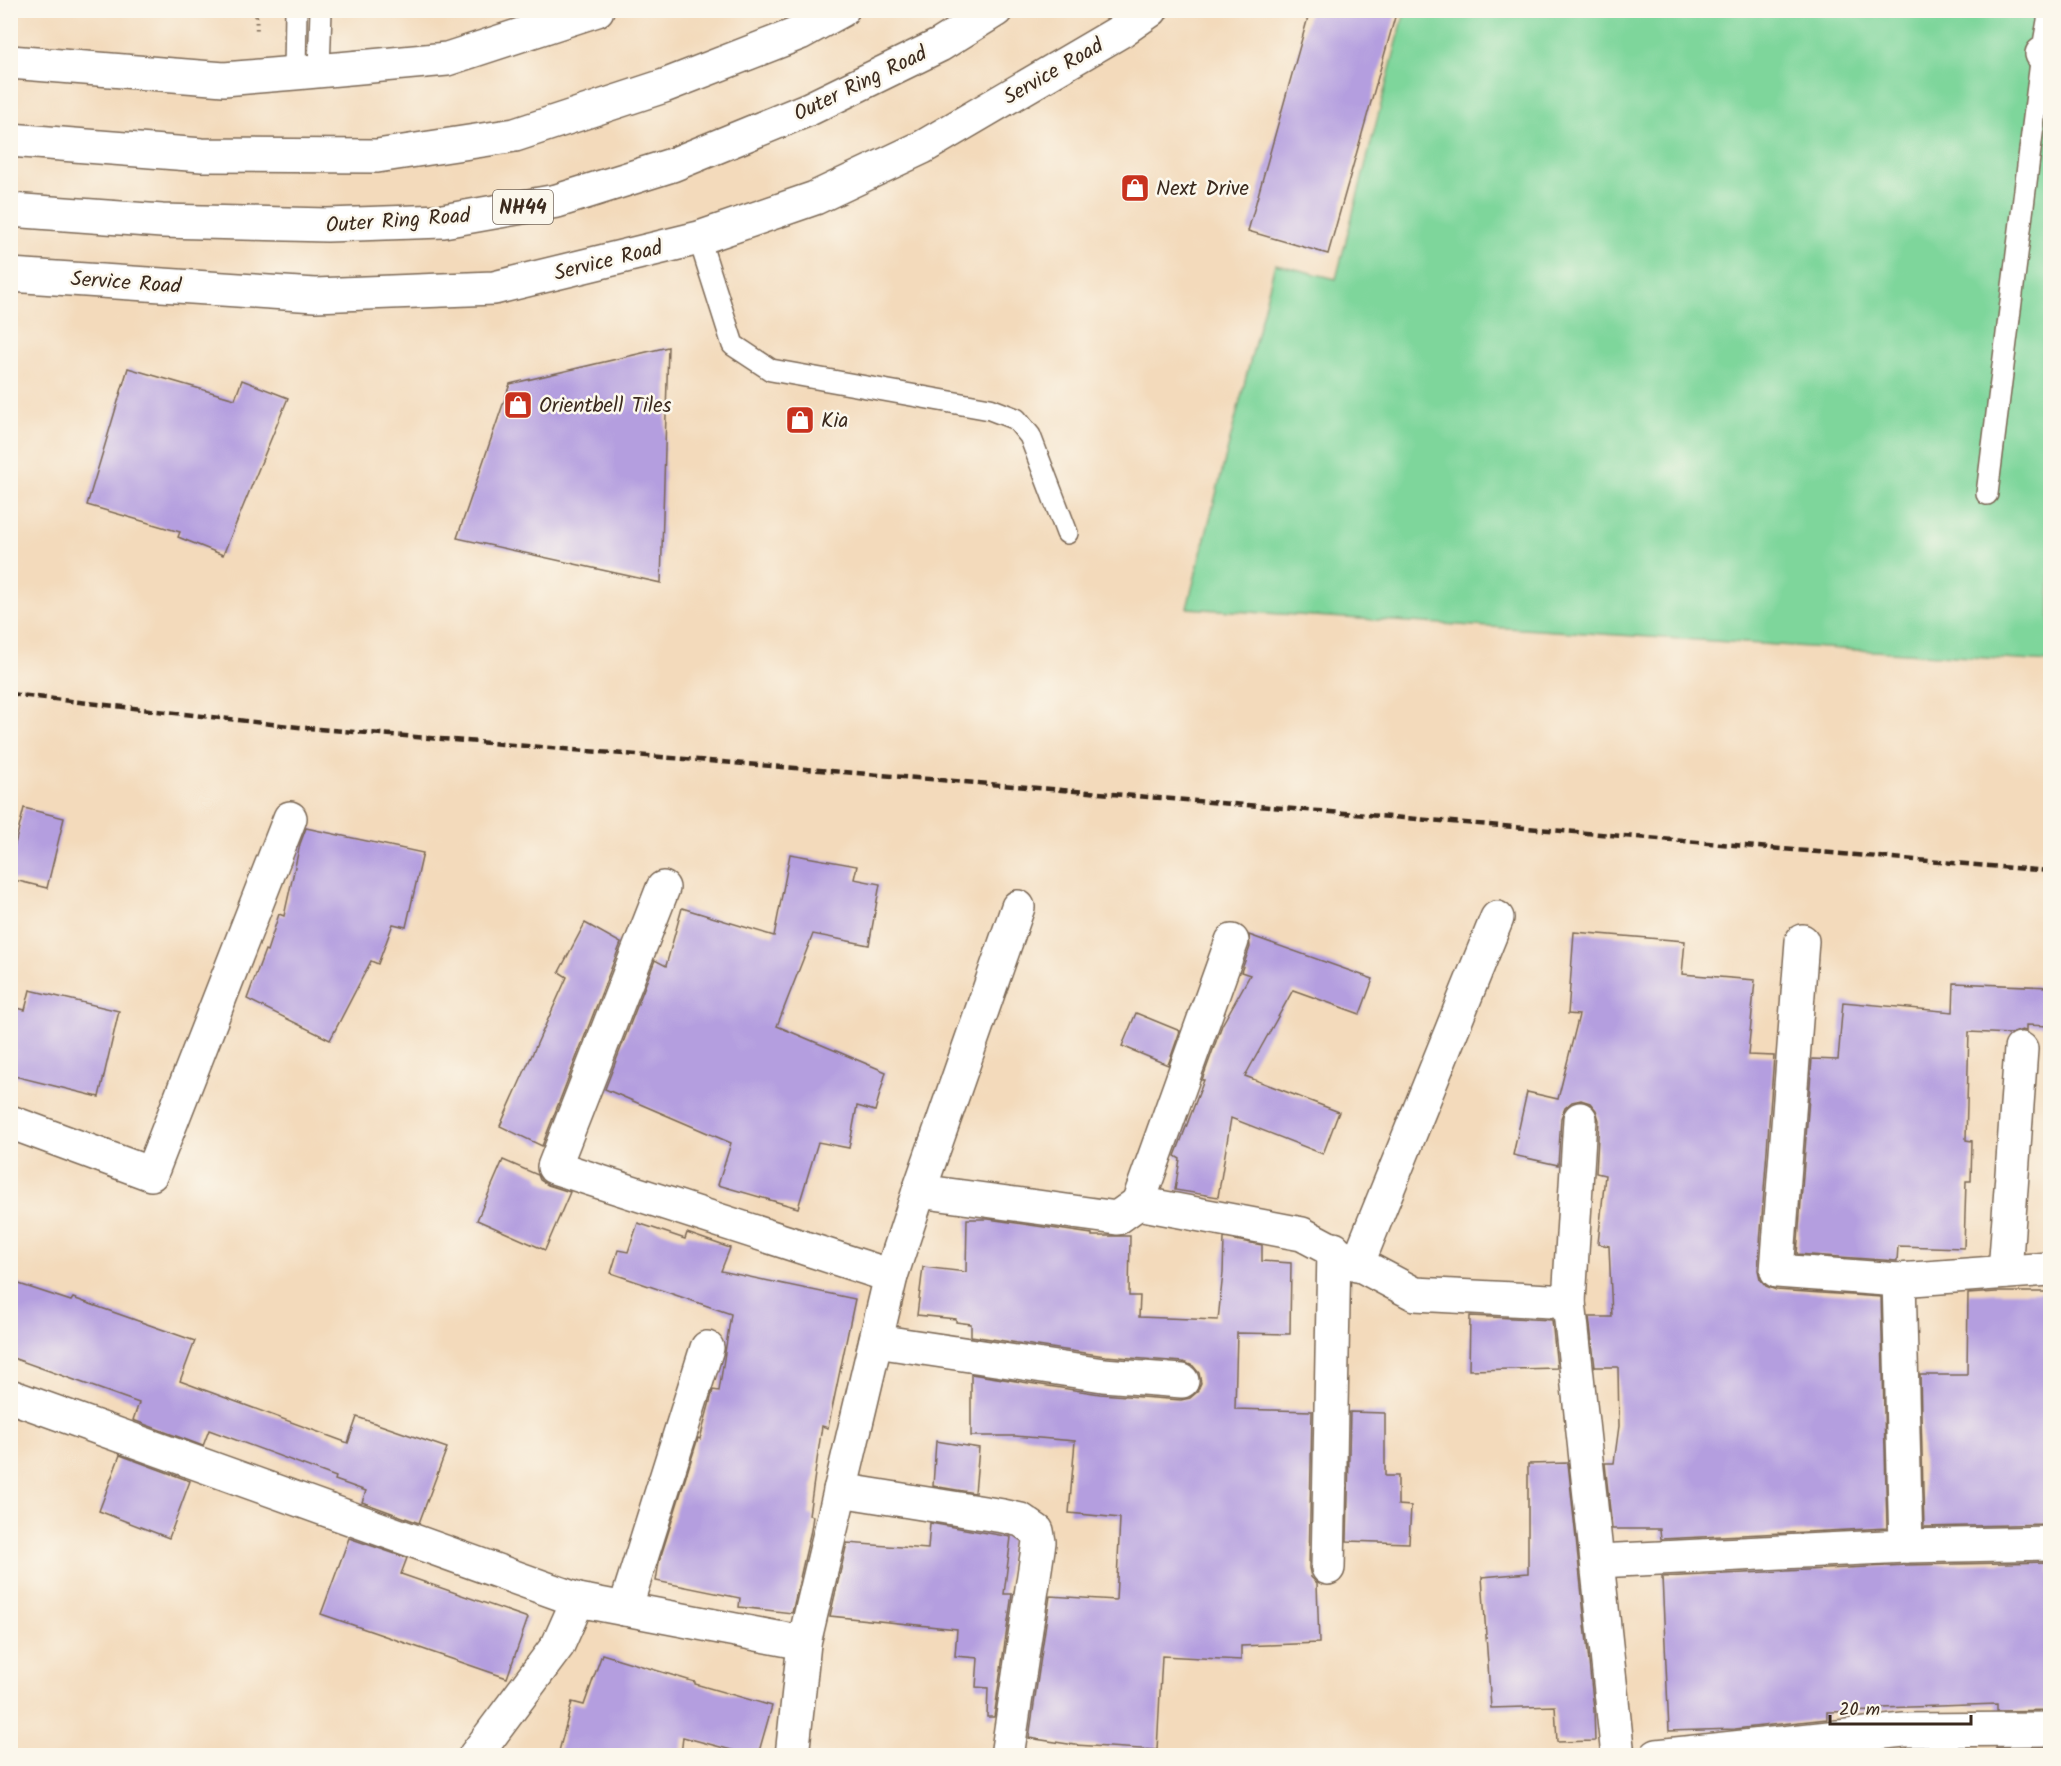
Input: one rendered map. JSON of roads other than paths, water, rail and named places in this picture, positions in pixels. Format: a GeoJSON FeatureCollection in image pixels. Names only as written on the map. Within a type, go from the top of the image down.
{"type":"FeatureCollection","features":[{"type":"Feature","properties":{"kind":"main road"},"geometry":{"type":"LineString","coordinates":[[10,62],[224,79],[307,72],[447,59],[597,10]]}},
{"type":"Feature","properties":{"kind":"main road"},"geometry":{"type":"LineString","coordinates":[[10,140],[202,155],[377,156],[515,135],[664,86],[800,33],[842,10]]}},
{"type":"Feature","properties":{"kind":"main road","name":"Outer Ring Road"},"geometry":{"type":"LineString","coordinates":[[10,210],[162,221],[327,225],[443,221],[557,201],[672,165],[809,109],[940,45],[996,10]]}},
{"type":"Feature","properties":{"kind":"main road","name":"Service Road"},"geometry":{"type":"LineString","coordinates":[[10,275],[315,295],[494,288],[699,238],[815,198],[923,147],[1121,32],[1151,10]]}},
{"type":"Feature","properties":{"kind":"main road"},"geometry":{"type":"LineString","coordinates":[[10,1122],[151,1174],[290,819]]}},
{"type":"Feature","properties":{"kind":"main road"},"geometry":{"type":"LineString","coordinates":[[663,888],[554,1167],[891,1276]]}},
{"type":"Feature","properties":{"kind":"main road"},"geometry":{"type":"LineString","coordinates":[[792,1755],[804,1643],[891,1276],[1018,907]]}},
{"type":"Feature","properties":{"kind":"main road"},"geometry":{"type":"LineString","coordinates":[[1328,1568],[1345,1257],[1497,918]]}},
{"type":"Feature","properties":{"kind":"main road"},"geometry":{"type":"LineString","coordinates":[[919,1191],[1117,1218],[1138,1203],[1232,941]]}},
{"type":"Feature","properties":{"kind":"main road"},"geometry":{"type":"LineString","coordinates":[[1802,941],[1777,1271],[1899,1280],[2050,1269]]}},
{"type":"Feature","properties":{"kind":"main road"},"geometry":{"type":"LineString","coordinates":[[2005,1272],[2021,1049]]}},
{"type":"Feature","properties":{"kind":"main road"},"geometry":{"type":"LineString","coordinates":[[1580,1119],[1569,1302],[1618,1755]]}},
{"type":"Feature","properties":{"kind":"main road"},"geometry":{"type":"LineString","coordinates":[[1138,1203],[1302,1234],[1415,1294],[1569,1302]]}},
{"type":"Feature","properties":{"kind":"main road"},"geometry":{"type":"LineString","coordinates":[[1899,1280],[1906,1546]]}},
{"type":"Feature","properties":{"kind":"main road"},"geometry":{"type":"LineString","coordinates":[[876,1341],[1103,1375],[1182,1381]]}},
{"type":"Feature","properties":{"kind":"main road"},"geometry":{"type":"LineString","coordinates":[[625,1609],[708,1348]]}},
{"type":"Feature","properties":{"kind":"main road"},"geometry":{"type":"LineString","coordinates":[[10,1396],[578,1600],[804,1643]]}},
{"type":"Feature","properties":{"kind":"main road"},"geometry":{"type":"LineString","coordinates":[[840,1490],[1003,1516],[1021,1520],[1036,1531],[1039,1542],[1007,1755]]}},
{"type":"Feature","properties":{"kind":"main road"},"geometry":{"type":"LineString","coordinates":[[1598,1561],[1906,1546],[2050,1543]]}},
{"type":"Feature","properties":{"kind":"main road"},"geometry":{"type":"LineString","coordinates":[[476,1755],[558,1645],[578,1600]]}},
{"type":"Feature","properties":{"kind":"main road"},"geometry":{"type":"LineString","coordinates":[[1657,1755],[1904,1730],[2050,1729]]}},
{"type":"Feature","properties":{"kind":"lane"},"geometry":{"type":"LineString","coordinates":[[296,10],[307,72]]}},
{"type":"Feature","properties":{"kind":"lane"},"geometry":{"type":"LineString","coordinates":[[307,72],[321,10]]}},
{"type":"Feature","properties":{"kind":"lane"},"geometry":{"type":"LineString","coordinates":[[1987,494],[2046,59],[2050,10]]}},
{"type":"Feature","properties":{"kind":"lane"},"geometry":{"type":"LineString","coordinates":[[699,238],[733,345],[771,370],[990,409],[1016,418],[1030,436],[1066,533]]}},
{"type":"Feature","properties":{"kind":"railway"},"geometry":{"type":"LineString","coordinates":[[10,694],[307,728],[2050,871]]}},
{"type":"Feature","properties":{"kind":"place","name":"Next Drive"},"geometry":{"type":"Point","coordinates":[1135,188]}},
{"type":"Feature","properties":{"kind":"place","name":"Orientbell Tiles"},"geometry":{"type":"Point","coordinates":[518,405]}},
{"type":"Feature","properties":{"kind":"place","name":"Kia"},"geometry":{"type":"Point","coordinates":[800,420]}}]}
